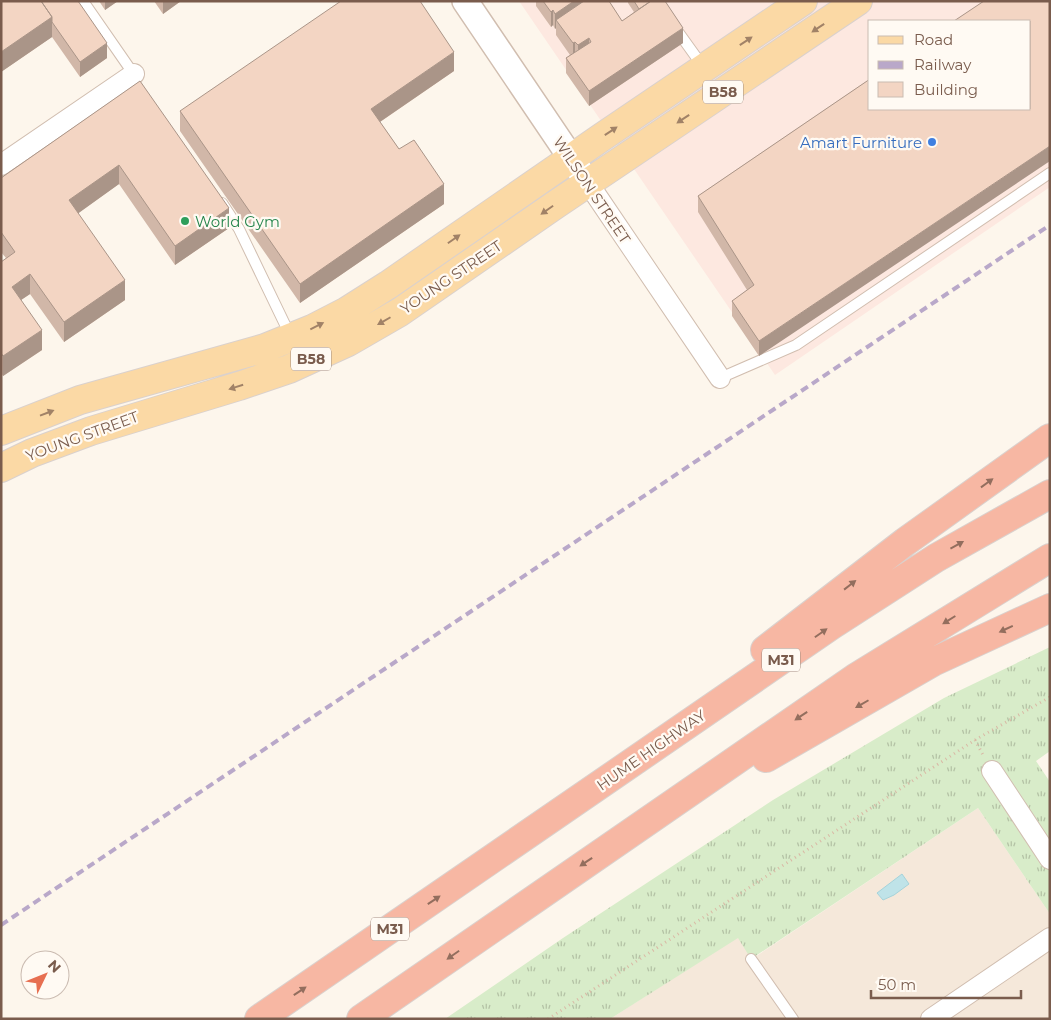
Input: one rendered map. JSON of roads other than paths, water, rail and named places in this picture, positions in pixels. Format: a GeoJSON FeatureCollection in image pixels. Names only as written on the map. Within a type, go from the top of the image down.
{"type":"FeatureCollection","features":[{"type":"Feature","properties":{"kind":"highway"},"geometry":{"type":"LineString","coordinates":[[521,840],[905,542],[1050,438]]}},
{"type":"Feature","properties":{"kind":"highway","name":"HUME HIGHWAY"},"geometry":{"type":"LineString","coordinates":[[259,1019],[832,625],[936,558],[1050,494]]}},
{"type":"Feature","properties":{"kind":"highway"},"geometry":{"type":"LineString","coordinates":[[361,1019],[855,678],[1050,558]]}},
{"type":"Feature","properties":{"kind":"highway"},"geometry":{"type":"LineString","coordinates":[[626,835],[784,749],[933,662],[1050,608]]}},
{"type":"Feature","properties":{"kind":"main road","name":"YOUNG STREET"},"geometry":{"type":"LineString","coordinates":[[1,431],[80,400],[266,348],[347,311],[803,1]]}},
{"type":"Feature","properties":{"kind":"main road","name":"YOUNG STREET"},"geometry":{"type":"LineString","coordinates":[[1,468],[32,453],[91,431],[289,369],[348,342],[400,312],[858,1]]}},
{"type":"Feature","properties":{"kind":"street","name":"WILSON STREET"},"geometry":{"type":"LineString","coordinates":[[465,1],[720,378]]}},
{"type":"Feature","properties":{"kind":"street"},"geometry":{"type":"LineString","coordinates":[[1,165],[136,78]]}},
{"type":"Feature","properties":{"kind":"street"},"geometry":{"type":"LineString","coordinates":[[992,771],[1050,859]]}},
{"type":"Feature","properties":{"kind":"street"},"geometry":{"type":"LineString","coordinates":[[931,1019],[1050,938]]}},
{"type":"Feature","properties":{"kind":"lane"},"geometry":{"type":"LineString","coordinates":[[83,1],[136,78]]}},
{"type":"Feature","properties":{"kind":"lane"},"geometry":{"type":"LineString","coordinates":[[673,24],[704,69]]}},
{"type":"Feature","properties":{"kind":"lane"},"geometry":{"type":"LineString","coordinates":[[720,378],[796,345],[1050,173]]}},
{"type":"Feature","properties":{"kind":"lane"},"geometry":{"type":"LineString","coordinates":[[218,198],[239,229],[291,338]]}},
{"type":"Feature","properties":{"kind":"lane"},"geometry":{"type":"LineString","coordinates":[[752,959],[793,1019]]}},
{"type":"Feature","properties":{"kind":"water"},"geometry":{"type":"Polygon","coordinates":[[[902,874],[909,884],[894,895],[883,900],[877,893],[902,874]]]}},
{"type":"Feature","properties":{"kind":"railway"},"geometry":{"type":"LineString","coordinates":[[1,925],[1050,225]]}},
{"type":"Feature","properties":{"kind":"place","name":"Amart Furniture"},"geometry":{"type":"Point","coordinates":[932,142]}},
{"type":"Feature","properties":{"kind":"place","name":"World Gym"},"geometry":{"type":"Point","coordinates":[185,221]}}]}
